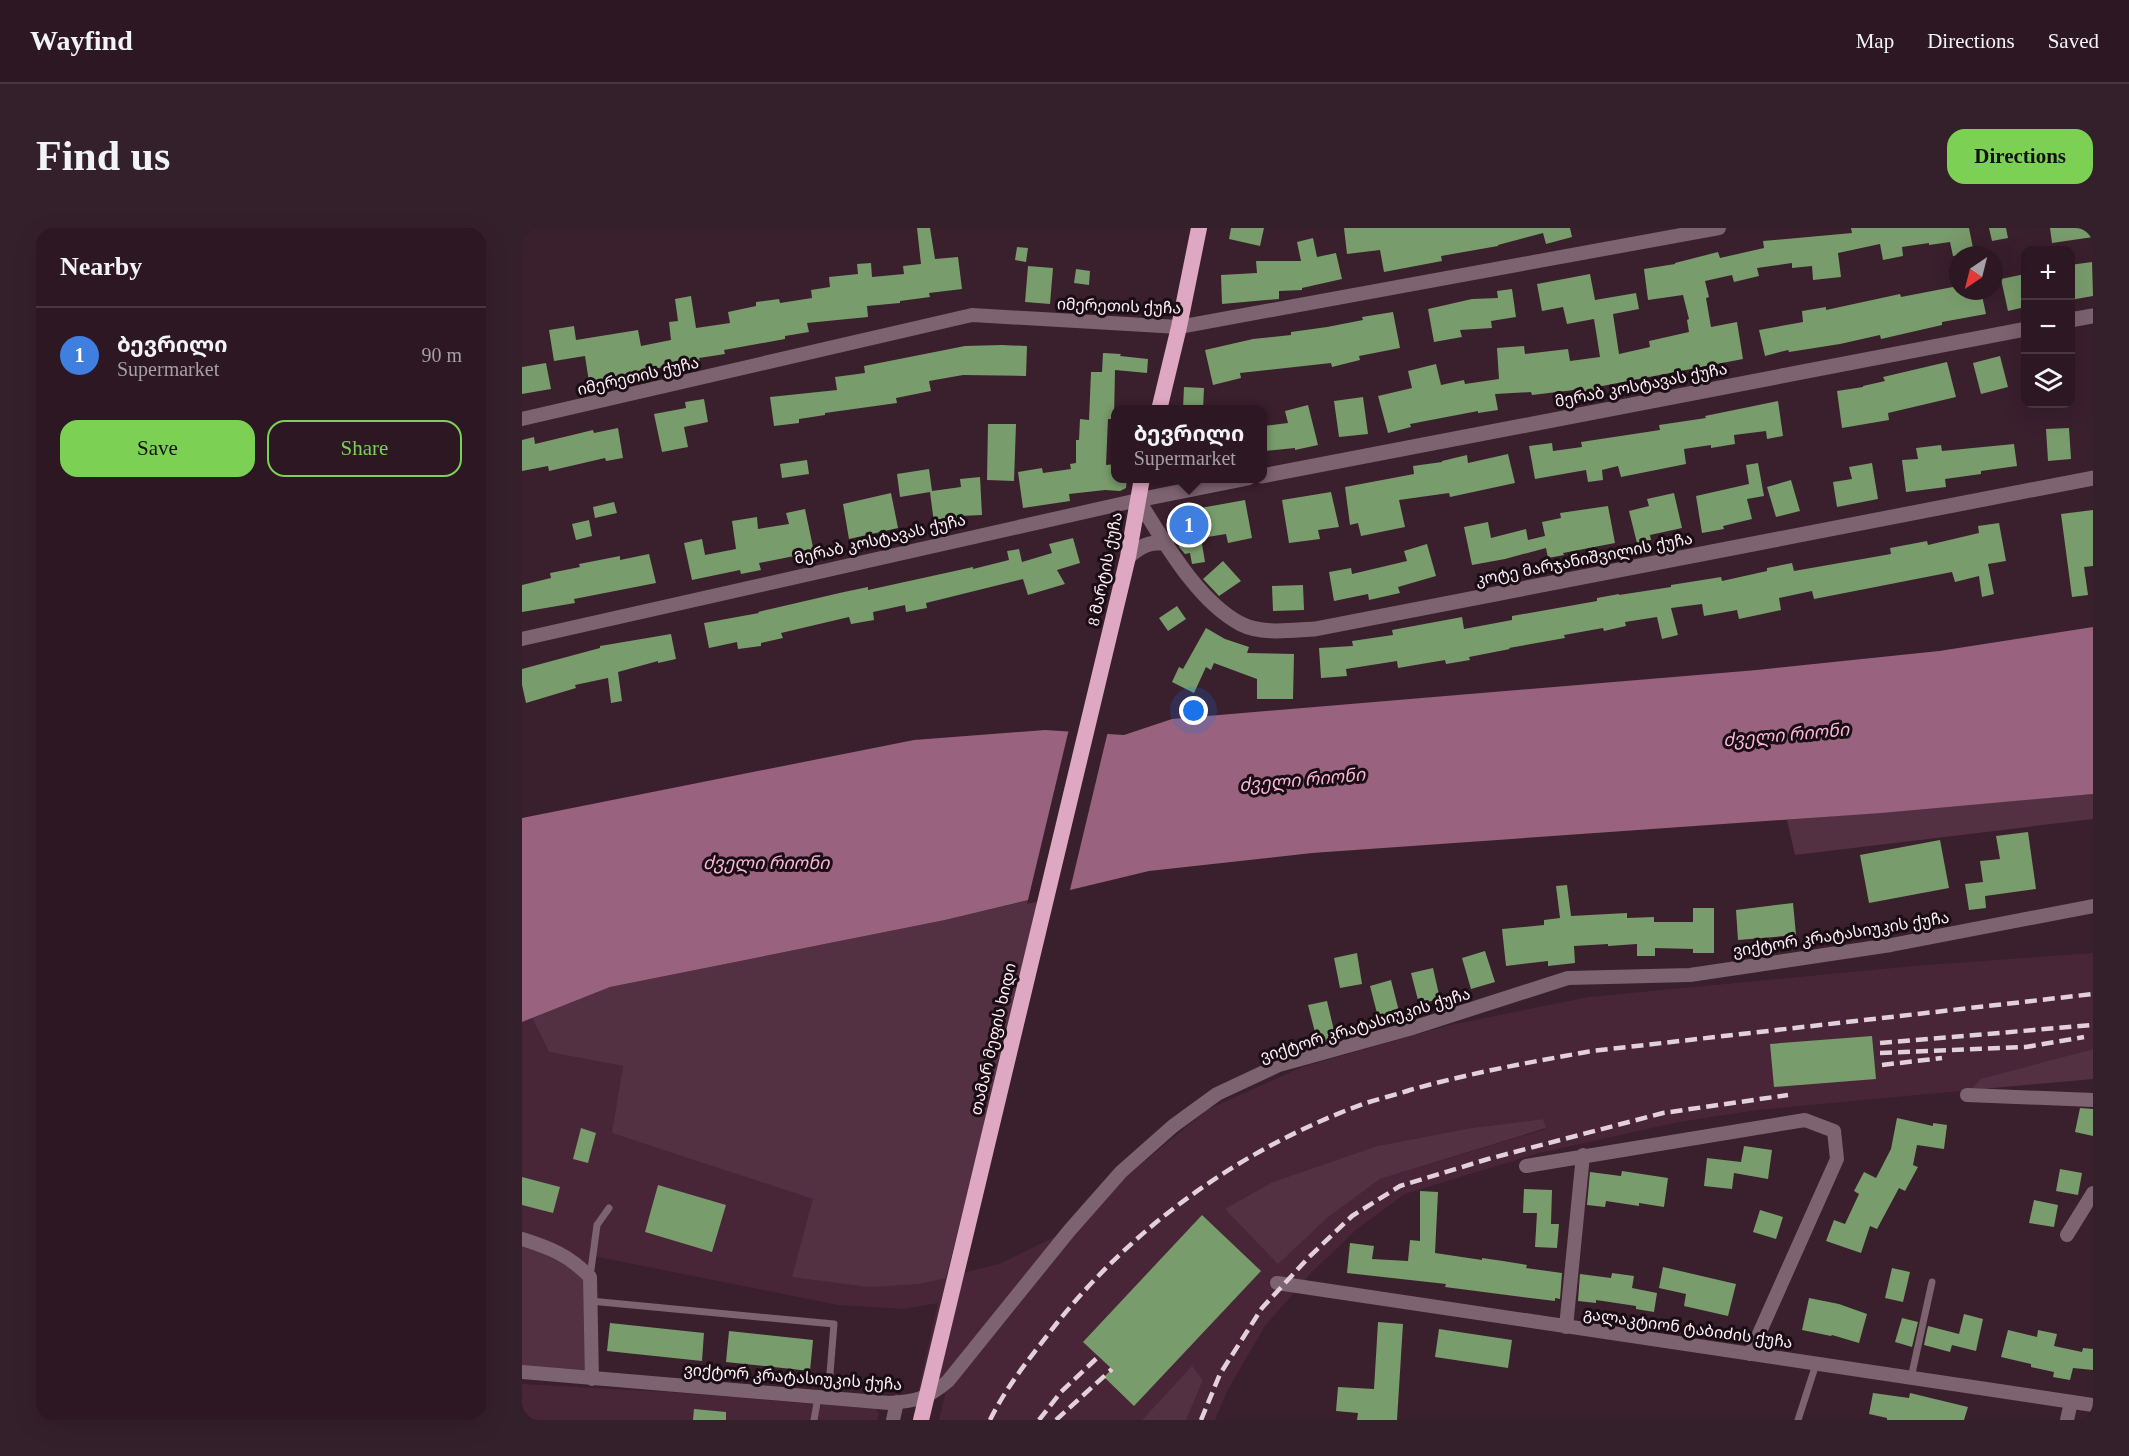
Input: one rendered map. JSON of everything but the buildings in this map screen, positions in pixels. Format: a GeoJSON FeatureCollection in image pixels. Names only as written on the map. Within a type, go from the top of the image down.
{"type":"FeatureCollection","features":[{"type":"Feature","properties":{"kind":"highway"},"geometry":{"type":"LineString","coordinates":[[1160,405],[1199,228]]}},
{"type":"Feature","properties":{"kind":"highway","name":"8 მარტის ქუჩა"},"geometry":{"type":"LineString","coordinates":[[1101,666],[1128,557],[1141,483]]}},
{"type":"Feature","properties":{"kind":"highway","name":"თამარ მეფის ხიდი"},"geometry":{"type":"LineString","coordinates":[[921,1420],[1101,666]]}},
{"type":"Feature","properties":{"kind":"street","name":"იმერეთის ქუჩა"},"geometry":{"type":"LineString","coordinates":[[522,419],[972,315],[1179,327],[1719,228]]}},
{"type":"Feature","properties":{"kind":"street"},"geometry":{"type":"LineString","coordinates":[[2075,319],[2093,316]]}},
{"type":"Feature","properties":{"kind":"street","name":"მერაბ კოსტავას ქუჩა"},"geometry":{"type":"LineString","coordinates":[[1267,475],[2021,330]]}},
{"type":"Feature","properties":{"kind":"street","name":"კოტე მარჯანიშვილის ქუჩა"},"geometry":{"type":"LineString","coordinates":[[1138,500],[1166,543],[1210,602],[1242,625],[1268,631],[1315,629],[2093,478]]}},
{"type":"Feature","properties":{"kind":"street","name":"მერაბ კოსტავას ქუჩა"},"geometry":{"type":"LineString","coordinates":[[522,639],[1138,500],[1223,483]]}},
{"type":"Feature","properties":{"kind":"street"},"geometry":{"type":"LineString","coordinates":[[1128,557],[1142,545],[1152,542],[1166,543]]}},
{"type":"Feature","properties":{"kind":"street","name":"ვიქტორ კრატასიუკის ქუჩა"},"geometry":{"type":"LineString","coordinates":[[522,1372],[823,1397],[897,1402],[916,1401],[931,1394],[948,1381],[1120,1172],[1173,1126],[1216,1094],[1279,1065],[1408,1029],[1568,978],[1690,975],[1891,945],[2093,906]]}},
{"type":"Feature","properties":{"kind":"street"},"geometry":{"type":"LineString","coordinates":[[1967,1095],[2093,1100]]}},
{"type":"Feature","properties":{"kind":"street"},"geometry":{"type":"LineString","coordinates":[[1526,1166],[1805,1120],[1834,1131],[1837,1159],[1750,1354]]}},
{"type":"Feature","properties":{"kind":"street"},"geometry":{"type":"LineString","coordinates":[[1566,1327],[1583,1155]]}},
{"type":"Feature","properties":{"kind":"street"},"geometry":{"type":"LineString","coordinates":[[2067,1235],[2093,1192]]}},
{"type":"Feature","properties":{"kind":"street"},"geometry":{"type":"LineString","coordinates":[[522,1239],[549,1247],[575,1261],[590,1277],[592,1379]]}},
{"type":"Feature","properties":{"kind":"street","name":"გალაკტიონ ტაბიძის ქუჩა"},"geometry":{"type":"LineString","coordinates":[[1277,1283],[2093,1405]]}},
{"type":"Feature","properties":{"kind":"street"},"geometry":{"type":"LineString","coordinates":[[893,1420],[897,1402]]}},
{"type":"Feature","properties":{"kind":"street"},"geometry":{"type":"LineString","coordinates":[[2067,1420],[2071,1402]]}},
{"type":"Feature","properties":{"kind":"lane"},"geometry":{"type":"LineString","coordinates":[[590,1277],[597,1225],[609,1208]]}},
{"type":"Feature","properties":{"kind":"lane"},"geometry":{"type":"LineString","coordinates":[[1911,1378],[1932,1282]]}},
{"type":"Feature","properties":{"kind":"lane"},"geometry":{"type":"LineString","coordinates":[[590,1301],[834,1324],[823,1397],[814,1420]]}},
{"type":"Feature","properties":{"kind":"lane"},"geometry":{"type":"LineString","coordinates":[[1798,1420],[1816,1364]]}},
{"type":"Feature","properties":{"kind":"shaded area"},"geometry":{"type":"Polygon","coordinates":[[[2093,794],[2093,819],[1795,855],[1787,820],[2093,794]]]}},
{"type":"Feature","properties":{"kind":"shaded area"},"geometry":{"type":"Polygon","coordinates":[[[1042,897],[946,1278],[919,1284],[869,1287],[792,1277],[813,1199],[612,1133],[623,1066],[549,1052],[532,1018],[610,987],[945,920],[1042,897]]]}},
{"type":"Feature","properties":{"kind":"shaded area"},"geometry":{"type":"Polygon","coordinates":[[[2093,953],[2093,1049],[1982,1079],[1971,1090],[1757,1110],[1679,1122],[1539,1153],[1405,1194],[1357,1229],[1312,1272],[1265,1326],[1227,1391],[1215,1420],[1186,1420],[1203,1380],[1192,1367],[1142,1420],[939,1420],[948,1382],[916,1401],[938,1303],[904,1309],[838,1305],[593,1256],[590,1277],[522,1239],[522,1022],[532,1018],[549,1052],[623,1066],[613,1133],[813,1199],[919,1284],[999,1264],[1087,1221],[1118,1183],[1207,1110],[1302,1067],[1450,1025],[1589,997],[1914,966],[2093,953]],[[1543,1119],[1471,1128],[1377,1146],[1273,1182],[1327,1218],[1380,1179],[1546,1129],[1543,1119]]]}},
{"type":"Feature","properties":{"kind":"shaded area"},"geometry":{"type":"Polygon","coordinates":[[[2093,1049],[2093,1079],[1971,1090],[1981,1079],[2093,1049]]]}},
{"type":"Feature","properties":{"kind":"shaded area"},"geometry":{"type":"Polygon","coordinates":[[[1543,1119],[1546,1128],[1380,1179],[1327,1218],[1278,1264],[1225,1209],[1273,1182],[1377,1146],[1471,1128],[1543,1119]]]}},
{"type":"Feature","properties":{"kind":"shaded area"},"geometry":{"type":"Polygon","coordinates":[[[522,1239],[590,1277],[592,1379],[522,1372],[522,1239]]]}},
{"type":"Feature","properties":{"kind":"shaded area"},"geometry":{"type":"Polygon","coordinates":[[[1192,1366],[1203,1380],[1186,1420],[1142,1420],[1192,1366]]]}},
{"type":"Feature","properties":{"kind":"shaded area"},"geometry":{"type":"Polygon","coordinates":[[[522,1384],[669,1392],[876,1409],[879,1414],[877,1420],[522,1420],[522,1384]]]}},
{"type":"Feature","properties":{"kind":"water","name":"ძველი რიონი"},"geometry":{"type":"Polygon","coordinates":[[[2093,627],[2093,794],[1881,813],[1312,853],[1149,871],[945,920],[610,987],[522,1022],[522,818],[914,740],[1045,730],[1124,735],[1172,719],[1757,670],[1939,651],[2093,627]]]}},
{"type":"Feature","properties":{"kind":"pier"},"geometry":{"type":"Polygon","coordinates":[[[1069,729],[1108,731],[1069,894],[1027,904],[1069,729]]]}},
{"type":"Feature","properties":{"kind":"railway"},"geometry":{"type":"LineString","coordinates":[[990,1420],[1012,1382],[1057,1323],[1121,1253],[1157,1222],[1234,1167],[1276,1143],[1363,1104],[1455,1078],[1592,1051],[2093,994]]}},
{"type":"Feature","properties":{"kind":"railway"},"geometry":{"type":"LineString","coordinates":[[1880,1043],[2093,1025]]}},
{"type":"Feature","properties":{"kind":"railway"},"geometry":{"type":"LineString","coordinates":[[1880,1053],[2026,1047],[2084,1037]]}},
{"type":"Feature","properties":{"kind":"railway"},"geometry":{"type":"LineString","coordinates":[[1882,1065],[1942,1058]]}},
{"type":"Feature","properties":{"kind":"railway"},"geometry":{"type":"LineString","coordinates":[[1201,1420],[1220,1374],[1262,1308],[1309,1257],[1352,1216],[1400,1186],[1488,1159],[1663,1113],[1788,1095]]}},
{"type":"Feature","properties":{"kind":"railway"},"geometry":{"type":"LineString","coordinates":[[1039,1420],[1061,1392],[1098,1357]]}},
{"type":"Feature","properties":{"kind":"railway"},"geometry":{"type":"LineString","coordinates":[[1056,1420],[1112,1369]]}},
{"type":"Feature","properties":{"kind":"place","name":"ბევრილი"},"geometry":{"type":"Point","coordinates":[1189,525]}}]}
